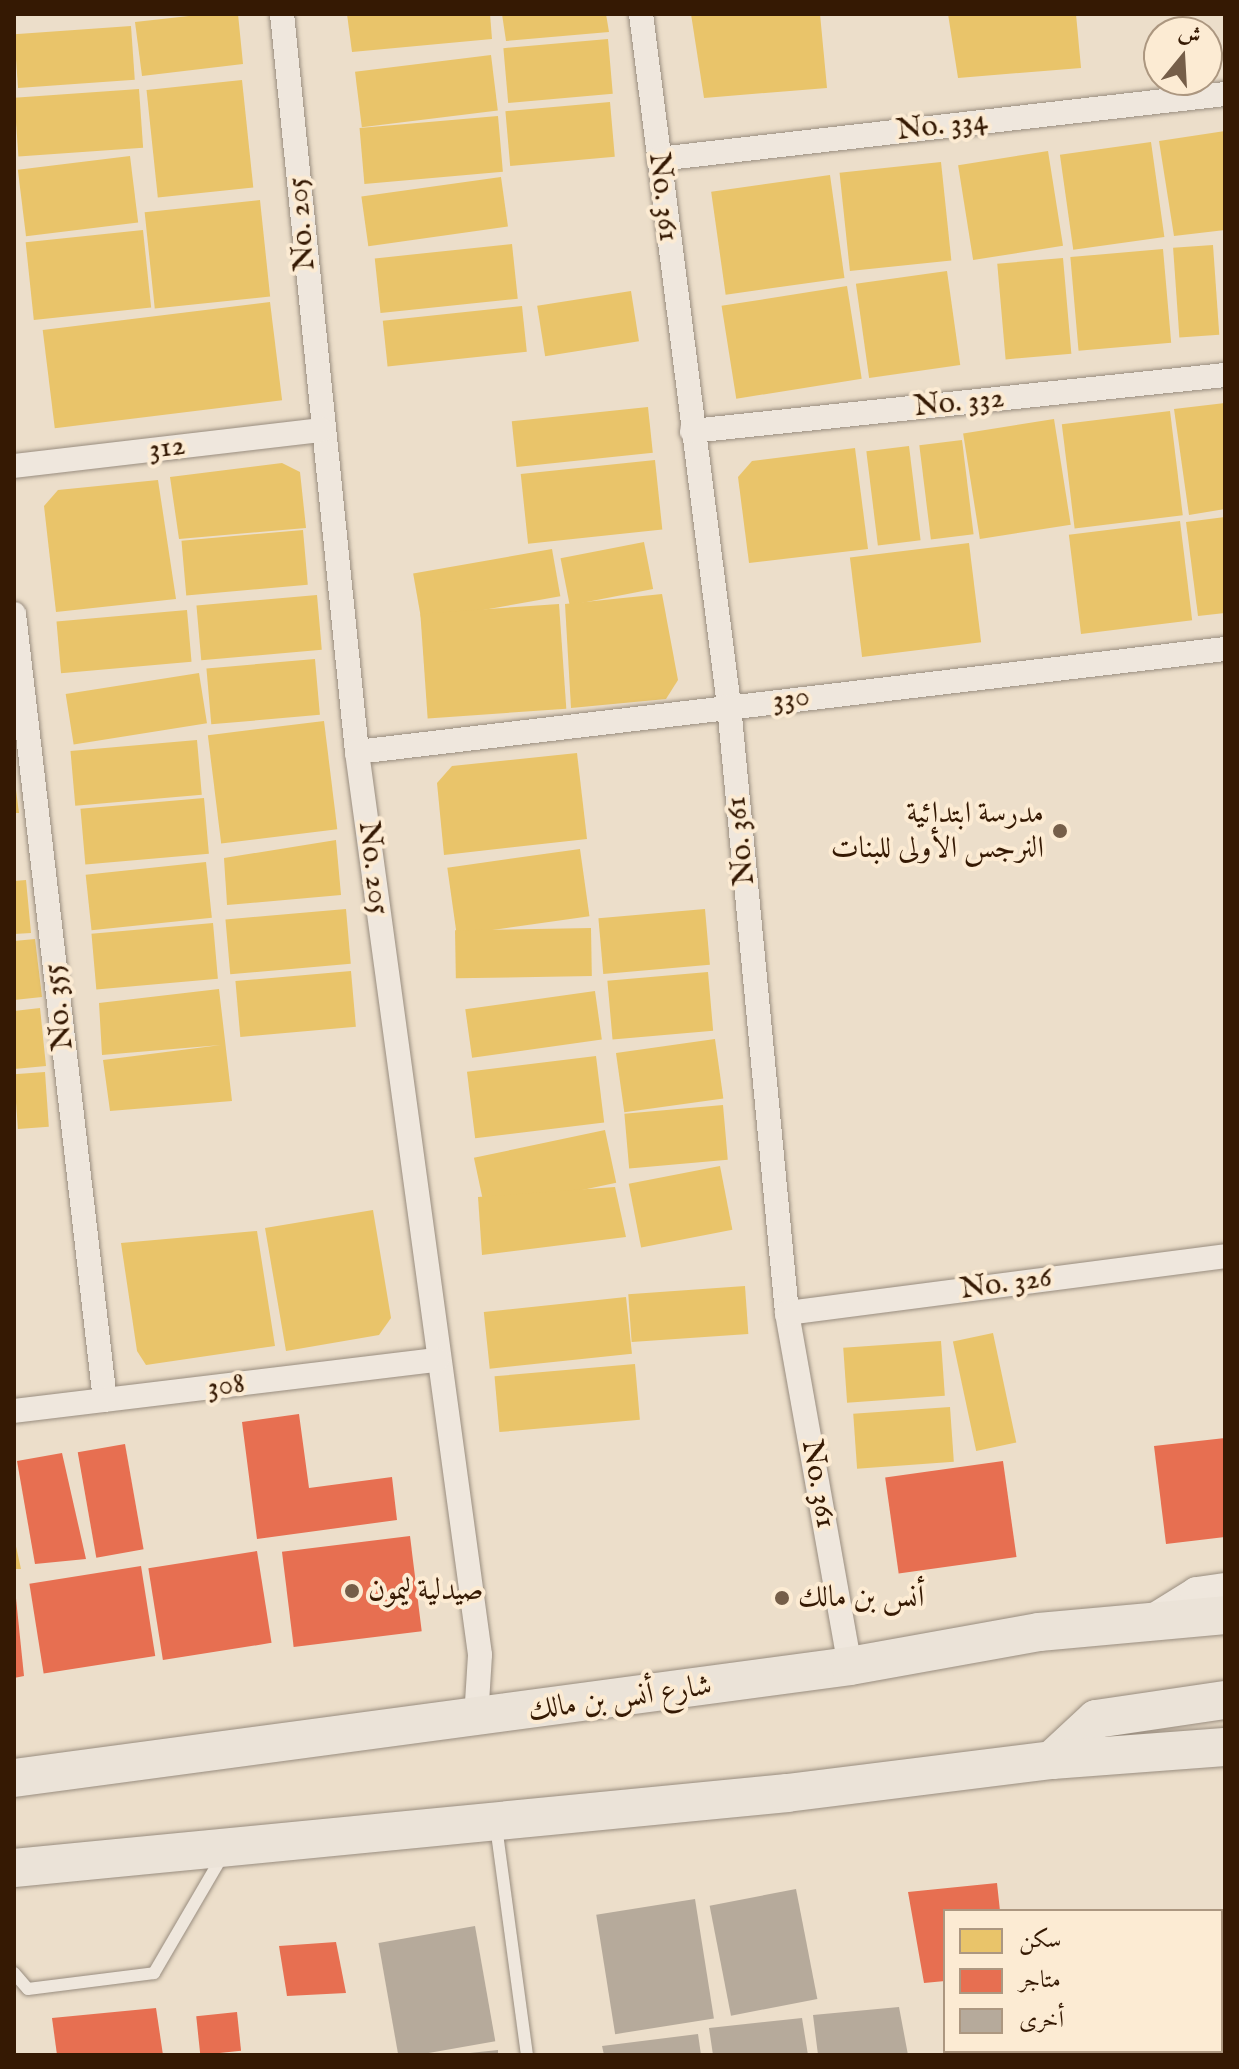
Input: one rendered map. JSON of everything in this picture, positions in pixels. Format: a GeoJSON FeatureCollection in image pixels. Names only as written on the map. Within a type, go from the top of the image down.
{"type":"FeatureCollection","features":[{"type":"Feature","properties":{"kind":"main road"},"geometry":{"type":"LineString","coordinates":[[1150,1620],[1197,1594],[1225,1590]]}},
{"type":"Feature","properties":{"kind":"main road","name":"شارع أنس بن مالك"},"geometry":{"type":"LineString","coordinates":[[14,1778],[476,1719],[850,1666],[1039,1632],[1225,1615]]}},
{"type":"Feature","properties":{"kind":"main road"},"geometry":{"type":"LineString","coordinates":[[1150,1620],[1183,1631],[1225,1630]]}},
{"type":"Feature","properties":{"kind":"main road"},"geometry":{"type":"LineString","coordinates":[[1052,1760],[1096,1719],[1225,1700]]}},
{"type":"Feature","properties":{"kind":"main road"},"geometry":{"type":"LineString","coordinates":[[1180,1752],[1225,1730]]}},
{"type":"Feature","properties":{"kind":"main road"},"geometry":{"type":"LineString","coordinates":[[14,1868],[787,1793],[1052,1760],[1225,1747]]}},
{"type":"Feature","properties":{"kind":"street","name":"No. 205"},"geometry":{"type":"LineString","coordinates":[[282,14],[321,430],[357,752],[437,1360],[480,1655],[476,1719]]}},
{"type":"Feature","properties":{"kind":"street","name":"No. 361"},"geometry":{"type":"LineString","coordinates":[[641,14],[729,706],[787,1313],[850,1666]]}},
{"type":"Feature","properties":{"kind":"street","name":"No. 334"},"geometry":{"type":"LineString","coordinates":[[659,159],[1225,94]]}},
{"type":"Feature","properties":{"kind":"street","name":"No. 332"},"geometry":{"type":"LineString","coordinates":[[692,431],[1225,375]]}},
{"type":"Feature","properties":{"kind":"street","name":"312"},"geometry":{"type":"LineString","coordinates":[[14,466],[321,430]]}},
{"type":"Feature","properties":{"kind":"street","name":"No. 355"},"geometry":{"type":"LineString","coordinates":[[14,614],[105,1400]]}},
{"type":"Feature","properties":{"kind":"street","name":"330"},"geometry":{"type":"LineString","coordinates":[[357,752],[1225,649]]}},
{"type":"Feature","properties":{"kind":"street","name":"No. 326"},"geometry":{"type":"LineString","coordinates":[[787,1313],[1225,1256]]}},
{"type":"Feature","properties":{"kind":"street","name":"308"},"geometry":{"type":"LineString","coordinates":[[14,1411],[437,1360]]}},
{"type":"Feature","properties":{"kind":"lane"},"geometry":{"type":"LineString","coordinates":[[495,1819],[527,2055]]}},
{"type":"Feature","properties":{"kind":"lane"},"geometry":{"type":"LineString","coordinates":[[14,1973],[28,1989],[154,1973],[228,1846]]}},
{"type":"Feature","properties":{"kind":"building: سكن"},"geometry":{"type":"Polygon","coordinates":[[[207,14],[238,14],[243,64],[142,76],[135,22],[207,14]]]}},
{"type":"Feature","properties":{"kind":"building: سكن"},"geometry":{"type":"Polygon","coordinates":[[[347,14],[490,14],[492,39],[352,52],[347,14]]]}},
{"type":"Feature","properties":{"kind":"building: سكن"},"geometry":{"type":"Polygon","coordinates":[[[502,14],[606,14],[609,32],[506,41],[502,14]]]}},
{"type":"Feature","properties":{"kind":"building: سكن"},"geometry":{"type":"Polygon","coordinates":[[[691,14],[820,14],[827,88],[704,98],[691,14]]]}},
{"type":"Feature","properties":{"kind":"building: سكن"},"geometry":{"type":"Polygon","coordinates":[[[948,14],[1076,14],[1081,68],[958,78],[948,14]]]}},
{"type":"Feature","properties":{"kind":"building: سكن"},"geometry":{"type":"Polygon","coordinates":[[[131,26],[135,80],[18,88],[14,34],[131,26]]]}},
{"type":"Feature","properties":{"kind":"building: سكن"},"geometry":{"type":"Polygon","coordinates":[[[608,39],[613,94],[508,103],[503,48],[608,39]]]}},
{"type":"Feature","properties":{"kind":"building: سكن"},"geometry":{"type":"Polygon","coordinates":[[[491,55],[498,111],[362,127],[355,72],[491,55]]]}},
{"type":"Feature","properties":{"kind":"building: سكن"},"geometry":{"type":"Polygon","coordinates":[[[242,80],[253,187],[158,197],[147,90],[242,80]]]}},
{"type":"Feature","properties":{"kind":"building: سكن"},"geometry":{"type":"Polygon","coordinates":[[[139,89],[143,148],[18,157],[14,98],[139,89]]]}},
{"type":"Feature","properties":{"kind":"building: سكن"},"geometry":{"type":"Polygon","coordinates":[[[610,102],[615,157],[510,166],[505,111],[610,102]]]}},
{"type":"Feature","properties":{"kind":"building: سكن"},"geometry":{"type":"Polygon","coordinates":[[[498,116],[503,172],[364,184],[360,128],[498,116]]]}},
{"type":"Feature","properties":{"kind":"building: سكن"},"geometry":{"type":"Polygon","coordinates":[[[1225,131],[1225,230],[1174,236],[1159,141],[1225,131]]]}},
{"type":"Feature","properties":{"kind":"building: سكن"},"geometry":{"type":"Polygon","coordinates":[[[1151,142],[1164,237],[1073,250],[1060,155],[1151,142]]]}},
{"type":"Feature","properties":{"kind":"building: سكن"},"geometry":{"type":"Polygon","coordinates":[[[1048,151],[1063,246],[973,260],[958,165],[1048,151]]]}},
{"type":"Feature","properties":{"kind":"building: سكن"},"geometry":{"type":"Polygon","coordinates":[[[130,156],[138,223],[26,236],[18,170],[130,156]]]}},
{"type":"Feature","properties":{"kind":"building: سكن"},"geometry":{"type":"Polygon","coordinates":[[[941,162],[951,260],[850,271],[840,173],[941,162]]]}},
{"type":"Feature","properties":{"kind":"building: سكن"},"geometry":{"type":"Polygon","coordinates":[[[830,175],[844,278],[726,295],[711,192],[830,175]]]}},
{"type":"Feature","properties":{"kind":"building: سكن"},"geometry":{"type":"Polygon","coordinates":[[[501,177],[508,227],[368,246],[361,197],[501,177]]]}},
{"type":"Feature","properties":{"kind":"building: سكن"},"geometry":{"type":"Polygon","coordinates":[[[260,200],[270,296],[155,309],[145,212],[260,200]]]}},
{"type":"Feature","properties":{"kind":"building: سكن"},"geometry":{"type":"Polygon","coordinates":[[[143,230],[151,308],[34,320],[26,242],[143,230]]]}},
{"type":"Feature","properties":{"kind":"building: سكن"},"geometry":{"type":"Polygon","coordinates":[[[512,244],[518,299],[381,313],[375,258],[512,244]]]}},
{"type":"Feature","properties":{"kind":"building: سكن"},"geometry":{"type":"Polygon","coordinates":[[[1213,245],[1219,335],[1179,338],[1173,248],[1213,245]]]}},
{"type":"Feature","properties":{"kind":"building: سكن"},"geometry":{"type":"Polygon","coordinates":[[[1163,249],[1171,343],[1079,351],[1070,257],[1163,249]]]}},
{"type":"Feature","properties":{"kind":"building: سكن"},"geometry":{"type":"Polygon","coordinates":[[[1063,258],[1071,354],[1006,359],[997,264],[1063,258]]]}},
{"type":"Feature","properties":{"kind":"building: سكن"},"geometry":{"type":"Polygon","coordinates":[[[947,271],[960,365],[869,378],[856,284],[947,271]]]}},
{"type":"Feature","properties":{"kind":"building: سكن"},"geometry":{"type":"Polygon","coordinates":[[[847,286],[862,379],[736,399],[722,306],[847,286]]]}},
{"type":"Feature","properties":{"kind":"building: سكن"},"geometry":{"type":"Polygon","coordinates":[[[631,291],[639,341],[545,356],[537,306],[631,291]]]}},
{"type":"Feature","properties":{"kind":"building: سكن"},"geometry":{"type":"Polygon","coordinates":[[[270,302],[282,400],[55,428],[43,330],[270,302]]]}},
{"type":"Feature","properties":{"kind":"building: سكن"},"geometry":{"type":"Polygon","coordinates":[[[522,306],[527,352],[388,366],[383,321],[522,306]]]}},
{"type":"Feature","properties":{"kind":"building: سكن"},"geometry":{"type":"Polygon","coordinates":[[[1225,403],[1225,509],[1189,515],[1174,409],[1225,403]]]}},
{"type":"Feature","properties":{"kind":"building: سكن"},"geometry":{"type":"Polygon","coordinates":[[[648,407],[653,453],[517,467],[512,421],[648,407]]]}},
{"type":"Feature","properties":{"kind":"building: سكن"},"geometry":{"type":"Polygon","coordinates":[[[1170,411],[1183,515],[1075,529],[1062,424],[1170,411]]]}},
{"type":"Feature","properties":{"kind":"building: سكن"},"geometry":{"type":"Polygon","coordinates":[[[1054,419],[1071,525],[980,539],[963,433],[1054,419]]]}},
{"type":"Feature","properties":{"kind":"building: سكن"},"geometry":{"type":"Polygon","coordinates":[[[962,440],[974,534],[931,540],[919,445],[962,440]]]}},
{"type":"Feature","properties":{"kind":"building: سكن"},"geometry":{"type":"Polygon","coordinates":[[[909,446],[921,540],[878,546],[866,451],[909,446]]]}},
{"type":"Feature","properties":{"kind":"building: سكن"},"geometry":{"type":"Polygon","coordinates":[[[855,448],[868,549],[749,563],[738,477],[752,461],[855,448]]]}},
{"type":"Feature","properties":{"kind":"building: سكن"},"geometry":{"type":"Polygon","coordinates":[[[655,460],[662,530],[528,544],[521,474],[655,460]]]}},
{"type":"Feature","properties":{"kind":"building: سكن"},"geometry":{"type":"Polygon","coordinates":[[[282,463],[300,472],[306,528],[179,539],[170,477],[282,463]]]}},
{"type":"Feature","properties":{"kind":"building: سكن"},"geometry":{"type":"Polygon","coordinates":[[[158,480],[176,599],[56,612],[44,506],[58,490],[158,480]]]}},
{"type":"Feature","properties":{"kind":"building: سكن"},"geometry":{"type":"Polygon","coordinates":[[[1225,517],[1225,613],[1198,616],[1186,522],[1225,517]]]}},
{"type":"Feature","properties":{"kind":"building: سكن"},"geometry":{"type":"Polygon","coordinates":[[[1180,521],[1192,620],[1081,634],[1069,535],[1180,521]]]}},
{"type":"Feature","properties":{"kind":"building: سكن"},"geometry":{"type":"Polygon","coordinates":[[[303,530],[308,585],[186,595],[181,541],[303,530]]]}},
{"type":"Feature","properties":{"kind":"building: سكن"},"geometry":{"type":"Polygon","coordinates":[[[644,542],[653,589],[570,605],[561,558],[644,542]]]}},
{"type":"Feature","properties":{"kind":"building: سكن"},"geometry":{"type":"Polygon","coordinates":[[[969,543],[981,642],[862,657],[850,558],[969,543]]]}},
{"type":"Feature","properties":{"kind":"building: سكن"},"geometry":{"type":"Polygon","coordinates":[[[552,549],[560,596],[421,621],[413,573],[552,549]]]}},
{"type":"Feature","properties":{"kind":"building: سكن"},"geometry":{"type":"Polygon","coordinates":[[[662,594],[678,680],[666,699],[571,708],[565,604],[662,594]]]}},
{"type":"Feature","properties":{"kind":"building: سكن"},"geometry":{"type":"Polygon","coordinates":[[[317,595],[322,650],[201,660],[196,606],[317,595]]]}},
{"type":"Feature","properties":{"kind":"building: سكن"},"geometry":{"type":"Polygon","coordinates":[[[559,604],[566,709],[428,718],[420,614],[559,604]]]}},
{"type":"Feature","properties":{"kind":"building: سكن"},"geometry":{"type":"Polygon","coordinates":[[[187,610],[192,662],[61,673],[56,621],[187,610]]]}},
{"type":"Feature","properties":{"kind":"building: سكن"},"geometry":{"type":"Polygon","coordinates":[[[315,659],[320,715],[211,724],[206,668],[315,659]]]}},
{"type":"Feature","properties":{"kind":"building: سكن"},"geometry":{"type":"Polygon","coordinates":[[[199,673],[207,723],[74,744],[66,694],[199,673]]]}},
{"type":"Feature","properties":{"kind":"building: سكن"},"geometry":{"type":"Polygon","coordinates":[[[324,721],[337,829],[221,843],[208,735],[324,721]]]}},
{"type":"Feature","properties":{"kind":"building: سكن"},"geometry":{"type":"Polygon","coordinates":[[[197,740],[202,795],[75,806],[70,751],[197,740]]]}},
{"type":"Feature","properties":{"kind":"building: سكن"},"geometry":{"type":"Polygon","coordinates":[[[577,753],[587,839],[444,855],[437,783],[452,766],[577,753]]]}},
{"type":"Feature","properties":{"kind":"building: سكن"},"geometry":{"type":"Polygon","coordinates":[[[14,775],[19,813],[14,813],[14,775]]]}},
{"type":"Feature","properties":{"kind":"building: سكن"},"geometry":{"type":"Polygon","coordinates":[[[204,798],[209,854],[85,865],[80,809],[204,798]]]}},
{"type":"Feature","properties":{"kind":"building: سكن"},"geometry":{"type":"Polygon","coordinates":[[[336,840],[341,895],[227,905],[224,858],[336,840]]]}},
{"type":"Feature","properties":{"kind":"building: سكن"},"geometry":{"type":"Polygon","coordinates":[[[580,849],[589,916],[457,935],[447,868],[580,849]]]}},
{"type":"Feature","properties":{"kind":"building: سكن"},"geometry":{"type":"Polygon","coordinates":[[[206,862],[212,918],[92,930],[86,875],[206,862]]]}},
{"type":"Feature","properties":{"kind":"building: سكن"},"geometry":{"type":"Polygon","coordinates":[[[26,880],[31,933],[14,934],[14,881],[26,880]]]}},
{"type":"Feature","properties":{"kind":"building: سكن"},"geometry":{"type":"Polygon","coordinates":[[[346,909],[351,964],[230,974],[225,920],[346,909]]]}},
{"type":"Feature","properties":{"kind":"building: سكن"},"geometry":{"type":"Polygon","coordinates":[[[705,909],[710,965],[603,974],[598,918],[705,909]]]}},
{"type":"Feature","properties":{"kind":"building: سكن"},"geometry":{"type":"Polygon","coordinates":[[[213,923],[218,979],[96,989],[91,934],[213,923]]]}},
{"type":"Feature","properties":{"kind":"building: سكن"},"geometry":{"type":"Polygon","coordinates":[[[591,928],[592,976],[456,978],[455,930],[591,928]]]}},
{"type":"Feature","properties":{"kind":"building: سكن"},"geometry":{"type":"Polygon","coordinates":[[[35,939],[42,997],[14,1000],[14,941],[35,939]]]}},
{"type":"Feature","properties":{"kind":"building: سكن"},"geometry":{"type":"Polygon","coordinates":[[[351,971],[356,1027],[240,1037],[235,981],[351,971]]]}},
{"type":"Feature","properties":{"kind":"building: سكن"},"geometry":{"type":"Polygon","coordinates":[[[708,972],[713,1031],[613,1040],[607,981],[708,972]]]}},
{"type":"Feature","properties":{"kind":"building: سكن"},"geometry":{"type":"Polygon","coordinates":[[[219,989],[232,1101],[110,1111],[103,1060],[221,1045],[102,1055],[99,1003],[219,989]]]}},
{"type":"Feature","properties":{"kind":"building: سكن"},"geometry":{"type":"Polygon","coordinates":[[[595,991],[602,1040],[472,1058],[465,1009],[595,991]]]}},
{"type":"Feature","properties":{"kind":"building: سكن"},"geometry":{"type":"Polygon","coordinates":[[[40,1008],[46,1066],[14,1069],[14,1011],[40,1008]]]}},
{"type":"Feature","properties":{"kind":"building: سكن"},"geometry":{"type":"Polygon","coordinates":[[[715,1039],[723,1098],[624,1112],[616,1053],[715,1039]]]}},
{"type":"Feature","properties":{"kind":"building: سكن"},"geometry":{"type":"Polygon","coordinates":[[[596,1056],[604,1123],[475,1138],[467,1072],[596,1056]]]}},
{"type":"Feature","properties":{"kind":"building: سكن"},"geometry":{"type":"Polygon","coordinates":[[[45,1072],[49,1127],[18,1129],[14,1074],[45,1072]]]}},
{"type":"Feature","properties":{"kind":"building: سكن"},"geometry":{"type":"Polygon","coordinates":[[[723,1105],[728,1160],[629,1168],[624,1114],[723,1105]]]}},
{"type":"Feature","properties":{"kind":"building: سكن"},"geometry":{"type":"Polygon","coordinates":[[[605,1130],[616,1183],[485,1211],[474,1158],[605,1130]]]}},
{"type":"Feature","properties":{"kind":"building: سكن"},"geometry":{"type":"Polygon","coordinates":[[[720,1166],[732,1230],[641,1248],[629,1184],[720,1166]]]}},
{"type":"Feature","properties":{"kind":"building: سكن"},"geometry":{"type":"Polygon","coordinates":[[[615,1187],[626,1237],[482,1255],[478,1197],[615,1187]]]}},
{"type":"Feature","properties":{"kind":"building: سكن"},"geometry":{"type":"Polygon","coordinates":[[[373,1210],[391,1318],[379,1335],[286,1351],[265,1228],[373,1210]]]}},
{"type":"Feature","properties":{"kind":"building: سكن"},"geometry":{"type":"Polygon","coordinates":[[[257,1231],[275,1346],[146,1365],[137,1351],[121,1243],[257,1231]]]}},
{"type":"Feature","properties":{"kind":"building: سكن"},"geometry":{"type":"Polygon","coordinates":[[[745,1286],[748,1334],[632,1342],[628,1294],[745,1286]]]}},
{"type":"Feature","properties":{"kind":"building: سكن"},"geometry":{"type":"Polygon","coordinates":[[[626,1297],[632,1354],[490,1369],[484,1312],[626,1297]]]}},
{"type":"Feature","properties":{"kind":"building: سكن"},"geometry":{"type":"Polygon","coordinates":[[[993,1333],[1016,1443],[976,1451],[953,1342],[993,1333]]]}},
{"type":"Feature","properties":{"kind":"building: سكن"},"geometry":{"type":"Polygon","coordinates":[[[941,1341],[945,1396],[847,1403],[843,1348],[941,1341]]]}},
{"type":"Feature","properties":{"kind":"building: سكن"},"geometry":{"type":"Polygon","coordinates":[[[635,1364],[640,1420],[499,1432],[495,1376],[635,1364]]]}},
{"type":"Feature","properties":{"kind":"building: سكن"},"geometry":{"type":"Polygon","coordinates":[[[950,1407],[954,1462],[857,1469],[853,1414],[950,1407]]]}},
{"type":"Feature","properties":{"kind":"building: سكن"},"geometry":{"type":"Polygon","coordinates":[[[15,1542],[21,1569],[14,1569],[15,1542]]]}},
{"type":"Feature","properties":{"kind":"building: متاجر"},"geometry":{"type":"Polygon","coordinates":[[[299,1414],[309,1488],[392,1477],[397,1520],[257,1539],[242,1422],[299,1414]]]}},
{"type":"Feature","properties":{"kind":"building: متاجر"},"geometry":{"type":"Polygon","coordinates":[[[1225,1438],[1225,1537],[1166,1544],[1154,1446],[1225,1438]]]}},
{"type":"Feature","properties":{"kind":"building: متاجر"},"geometry":{"type":"Polygon","coordinates":[[[125,1444],[144,1549],[96,1558],[78,1452],[125,1444]]]}},
{"type":"Feature","properties":{"kind":"building: متاجر"},"geometry":{"type":"Polygon","coordinates":[[[62,1453],[86,1559],[35,1564],[17,1461],[62,1453]]]}},
{"type":"Feature","properties":{"kind":"building: متاجر"},"geometry":{"type":"Polygon","coordinates":[[[1003,1461],[1016,1557],[899,1574],[885,1478],[1003,1461]]]}},
{"type":"Feature","properties":{"kind":"building: متاجر","name":"صيدلية ليمون"},"geometry":{"type":"Polygon","coordinates":[[[410,1536],[422,1631],[294,1647],[282,1552],[410,1536]]]}},
{"type":"Feature","properties":{"kind":"building: متاجر"},"geometry":{"type":"Polygon","coordinates":[[[257,1551],[272,1643],[163,1660],[148,1568],[257,1551]]]}},
{"type":"Feature","properties":{"kind":"building: متاجر"},"geometry":{"type":"Polygon","coordinates":[[[141,1566],[155,1656],[44,1674],[29,1584],[141,1566]]]}},
{"type":"Feature","properties":{"kind":"building: متاجر"},"geometry":{"type":"Polygon","coordinates":[[[14,1579],[24,1676],[14,1678],[14,1579]]]}},
{"type":"Feature","properties":{"kind":"building: متاجر"},"geometry":{"type":"Polygon","coordinates":[[[997,1883],[1000,1909],[943,1909],[943,1981],[924,1983],[908,1892],[997,1883]]]}},
{"type":"Feature","properties":{"kind":"building: متاجر"},"geometry":{"type":"Polygon","coordinates":[[[336,1942],[346,1993],[287,1996],[279,1946],[336,1942]]]}},
{"type":"Feature","properties":{"kind":"building: متاجر"},"geometry":{"type":"Polygon","coordinates":[[[156,2008],[163,2055],[57,2055],[52,2018],[156,2008]]]}},
{"type":"Feature","properties":{"kind":"building: متاجر"},"geometry":{"type":"Polygon","coordinates":[[[237,2012],[241,2051],[200,2055],[196,2016],[237,2012]]]}},
{"type":"Feature","properties":{"kind":"building: أخرى"},"geometry":{"type":"Polygon","coordinates":[[[796,1889],[817,1999],[731,2016],[710,1906],[796,1889]]]}},
{"type":"Feature","properties":{"kind":"building: أخرى"},"geometry":{"type":"Polygon","coordinates":[[[695,1899],[714,2019],[615,2034],[596,1915],[695,1899]]]}},
{"type":"Feature","properties":{"kind":"building: أخرى"},"geometry":{"type":"Polygon","coordinates":[[[475,1926],[495,2041],[417,2055],[398,2055],[378,1943],[475,1926]]]}},
{"type":"Feature","properties":{"kind":"building: أخرى"},"geometry":{"type":"Polygon","coordinates":[[[899,2007],[908,2055],[818,2055],[813,2015],[899,2007]]]}},
{"type":"Feature","properties":{"kind":"building: أخرى"},"geometry":{"type":"Polygon","coordinates":[[[802,2018],[808,2055],[713,2055],[709,2028],[802,2018]]]}},
{"type":"Feature","properties":{"kind":"building: أخرى"},"geometry":{"type":"Polygon","coordinates":[[[698,2034],[701,2055],[604,2055],[602,2046],[698,2034]]]}},
{"type":"Feature","properties":{"kind":"building: أخرى"},"geometry":{"type":"Polygon","coordinates":[[[498,2050],[498,2055],[470,2055],[470,2053],[498,2050]]]}},
{"type":"Feature","properties":{"kind":"place","name":"مدرسة ابتدائية النرجس الأولى للبنات"},"geometry":{"type":"Point","coordinates":[1060,831]}},
{"type":"Feature","properties":{"kind":"place","name":"صيدلية ليمون"},"geometry":{"type":"Point","coordinates":[352,1591]}},
{"type":"Feature","properties":{"kind":"place","name":"أنس بن مالك"},"geometry":{"type":"Point","coordinates":[782,1598]}}]}
